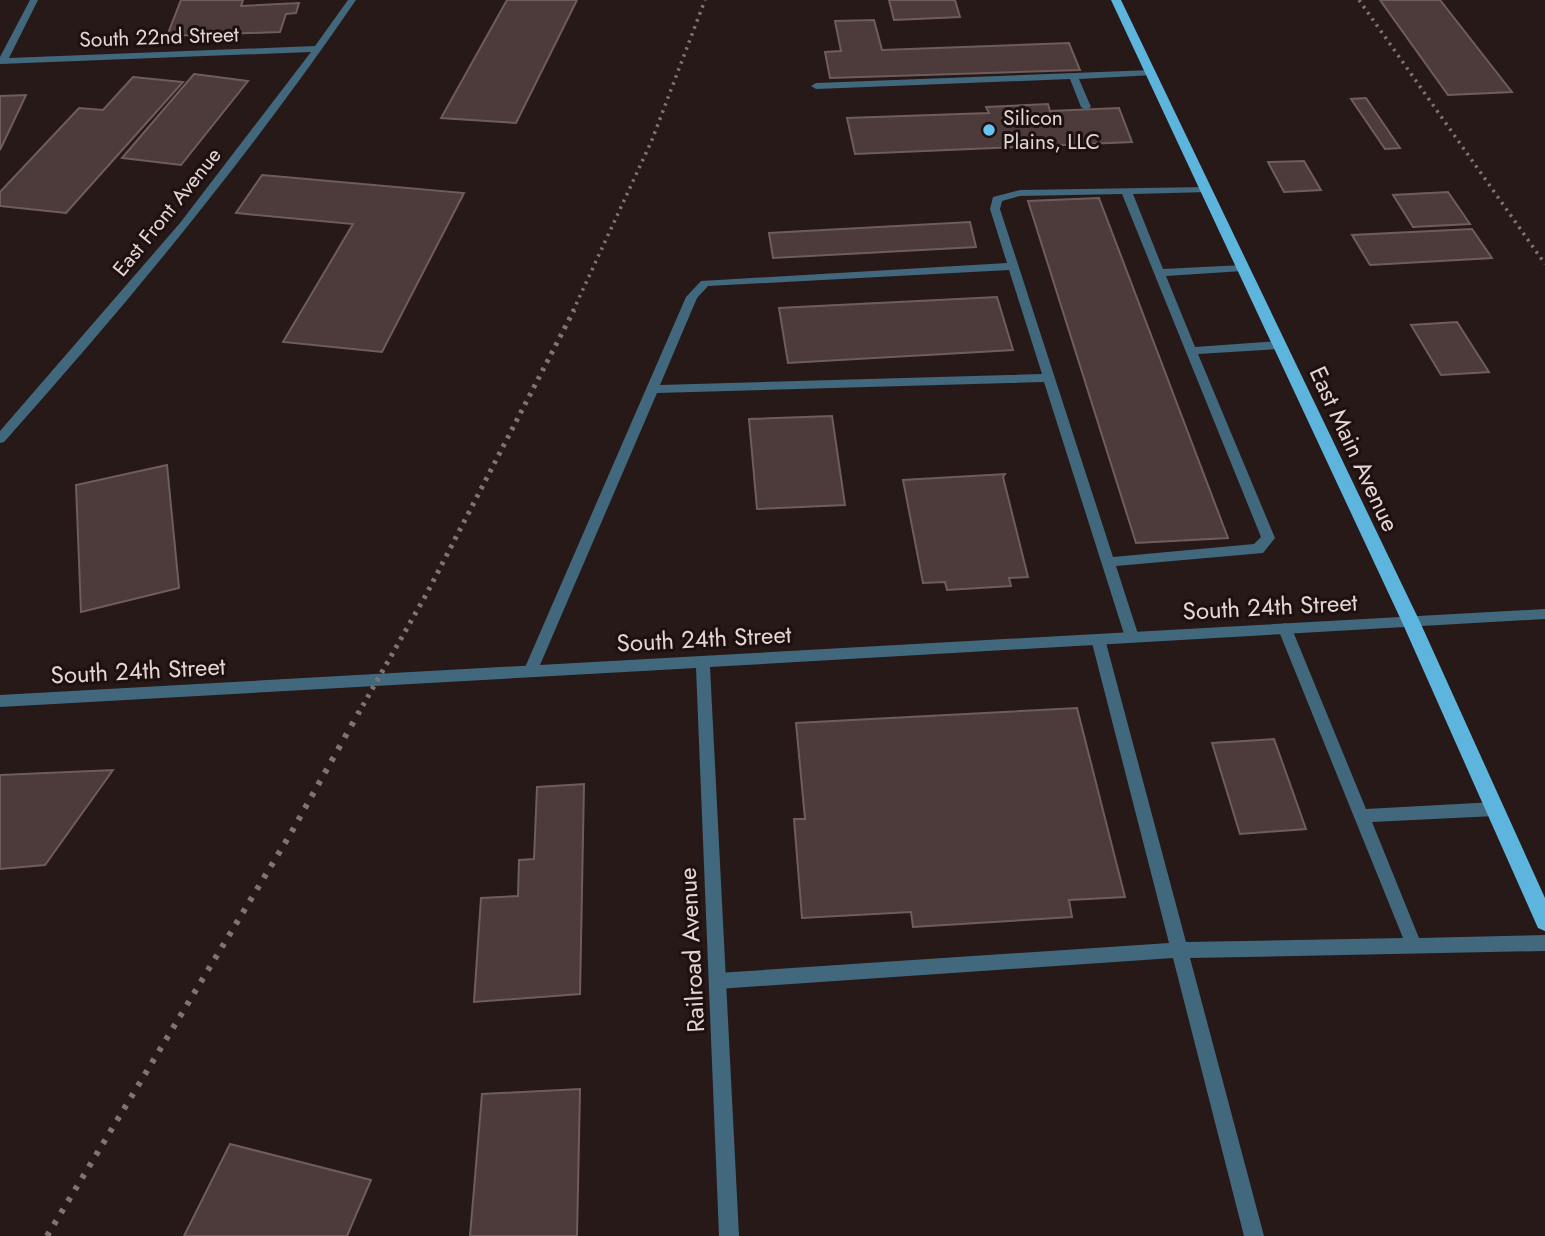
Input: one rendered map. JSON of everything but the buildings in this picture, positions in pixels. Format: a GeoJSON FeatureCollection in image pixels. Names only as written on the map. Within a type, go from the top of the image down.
{"type":"FeatureCollection","features":[{"type":"Feature","properties":{"kind":"main road","name":"East Main Avenue"},"geometry":{"type":"LineString","coordinates":[[1116,0],[1410,622],[1545,921]]}},
{"type":"Feature","properties":{"kind":"street"},"geometry":{"type":"LineString","coordinates":[[2,61],[34,0]]}},
{"type":"Feature","properties":{"kind":"street","name":"East Front Avenue"},"geometry":{"type":"LineString","coordinates":[[0,439],[171,240],[319,49],[352,0]]}},
{"type":"Feature","properties":{"kind":"street","name":"South 22nd Street"},"geometry":{"type":"LineString","coordinates":[[2,61],[319,49]]}},
{"type":"Feature","properties":{"kind":"street"},"geometry":{"type":"LineString","coordinates":[[816,86],[1151,73]]}},
{"type":"Feature","properties":{"kind":"street"},"geometry":{"type":"LineString","coordinates":[[1073,76],[1086,107]]}},
{"type":"Feature","properties":{"kind":"street"},"geometry":{"type":"LineString","coordinates":[[1132,638],[995,209],[997,199],[1020,193],[1206,190]]}},
{"type":"Feature","properties":{"kind":"street"},"geometry":{"type":"LineString","coordinates":[[1109,562],[1258,550],[1268,538],[1126,191]]}},
{"type":"Feature","properties":{"kind":"street"},"geometry":{"type":"LineString","coordinates":[[530,672],[692,297],[705,283],[1013,266]]}},
{"type":"Feature","properties":{"kind":"street"},"geometry":{"type":"LineString","coordinates":[[1159,273],[1243,268]]}},
{"type":"Feature","properties":{"kind":"street"},"geometry":{"type":"LineString","coordinates":[[1191,351],[1280,345]]}},
{"type":"Feature","properties":{"kind":"street"},"geometry":{"type":"LineString","coordinates":[[652,389],[1049,378]]}},
{"type":"Feature","properties":{"kind":"street","name":"South 24th Street"},"geometry":{"type":"LineString","coordinates":[[0,701],[1545,614]]}},
{"type":"Feature","properties":{"kind":"street"},"geometry":{"type":"LineString","coordinates":[[1286,629],[1414,945]]}},
{"type":"Feature","properties":{"kind":"street"},"geometry":{"type":"LineString","coordinates":[[1098,639],[1254,1236]]}},
{"type":"Feature","properties":{"kind":"street","name":"Railroad Avenue"},"geometry":{"type":"LineString","coordinates":[[703,661],[729,1236]]}},
{"type":"Feature","properties":{"kind":"street"},"geometry":{"type":"LineString","coordinates":[[1362,816],[1495,809]]}},
{"type":"Feature","properties":{"kind":"street"},"geometry":{"type":"LineString","coordinates":[[718,981],[1179,950],[1545,943]]}},
{"type":"Feature","properties":{"kind":"railway"},"geometry":{"type":"LineString","coordinates":[[573,311],[652,140],[705,0]]}},
{"type":"Feature","properties":{"kind":"railway"},"geometry":{"type":"LineString","coordinates":[[1359,0],[1545,264]]}},
{"type":"Feature","properties":{"kind":"railway"},"geometry":{"type":"LineString","coordinates":[[358,714],[427,593],[574,310]]}},
{"type":"Feature","properties":{"kind":"railway"},"geometry":{"type":"LineString","coordinates":[[47,1236],[291,833],[359,712]]}},
{"type":"Feature","properties":{"kind":"place","name":"Silicon Plains, LLC"},"geometry":{"type":"Point","coordinates":[989,130]}}]}
